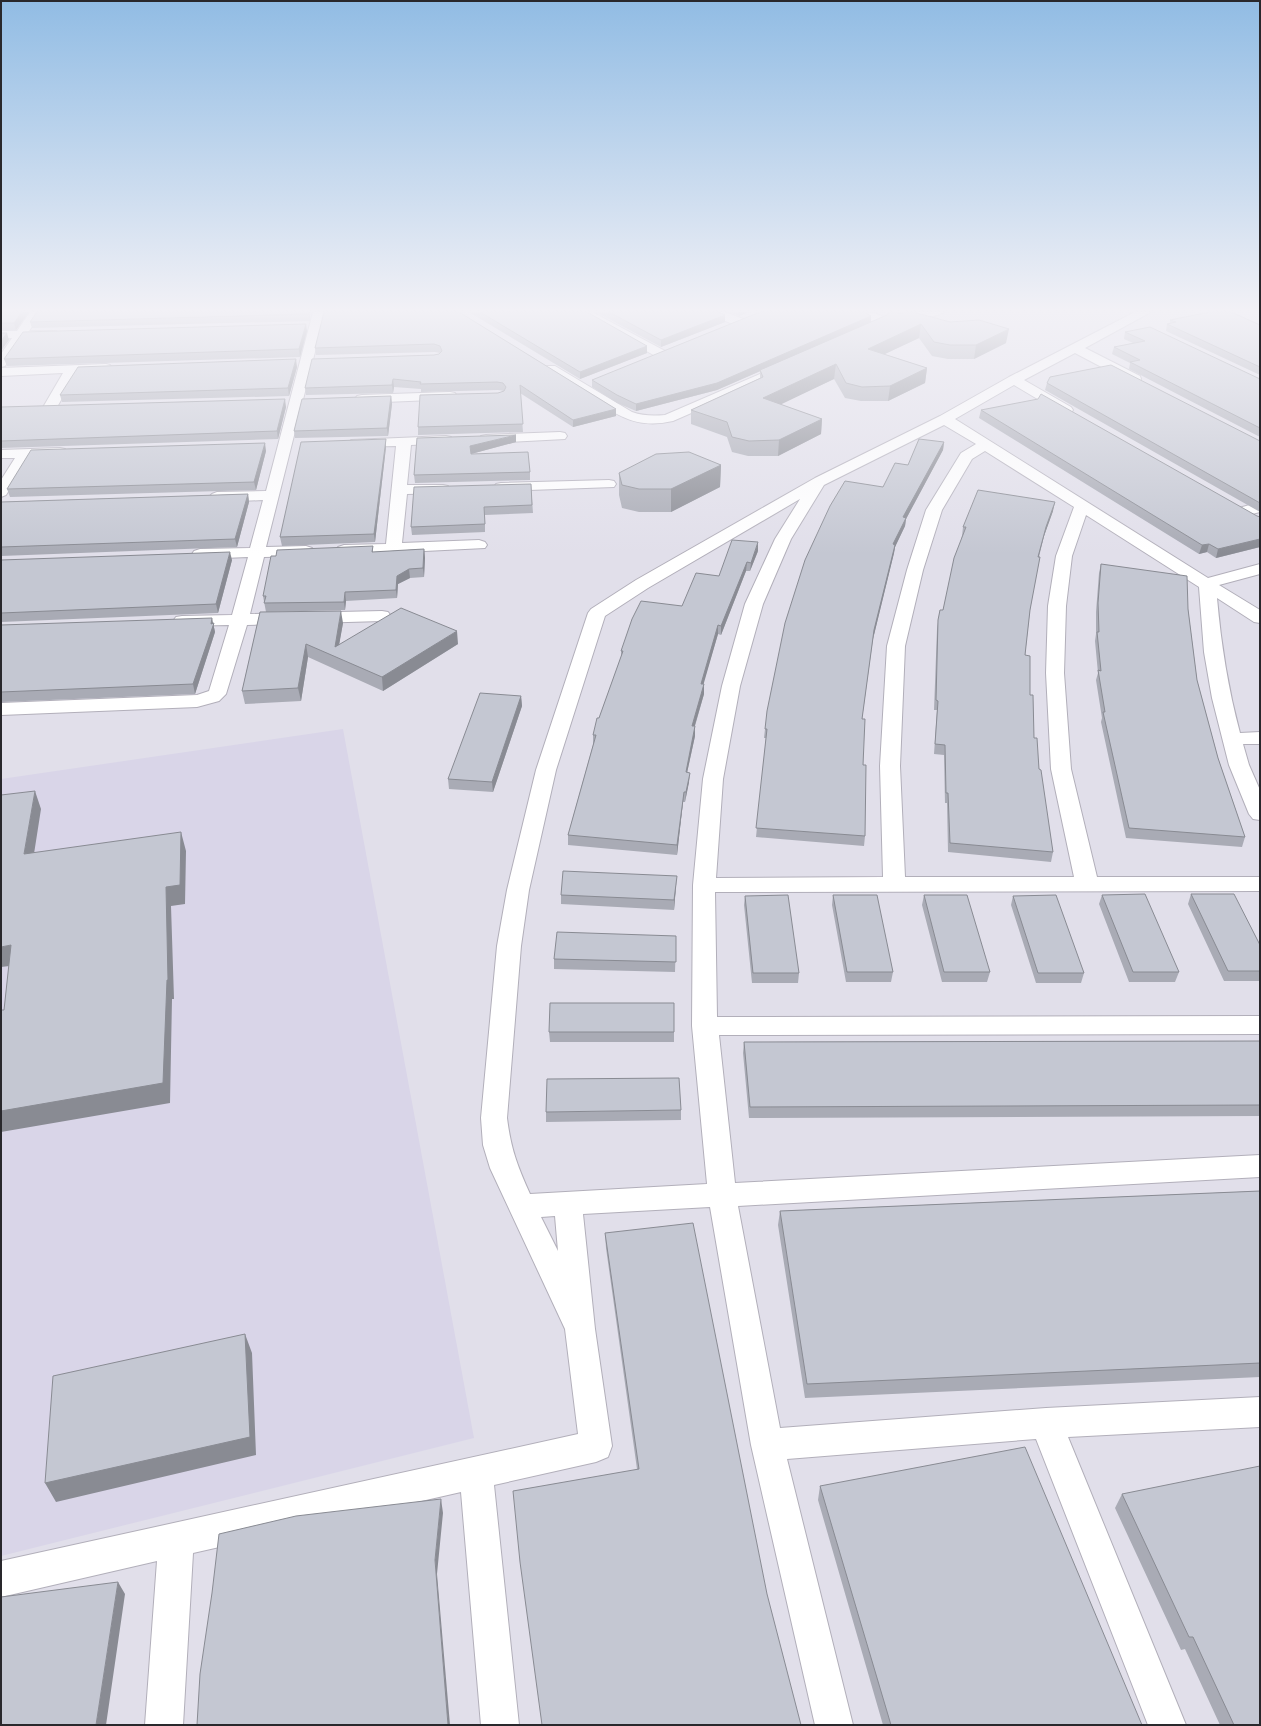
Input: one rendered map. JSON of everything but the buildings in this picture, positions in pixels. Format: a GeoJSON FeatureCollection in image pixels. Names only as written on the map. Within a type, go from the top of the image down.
{"type":"FeatureCollection","features":[{"type":"Feature","properties":{"kind":"street"},"geometry":{"type":"LineString","coordinates":[[49,409],[59,393]]}},
{"type":"Feature","properties":{"kind":"street"},"geometry":{"type":"LineString","coordinates":[[1,709],[197,700],[212,698],[217,694],[240,619],[298,393]]}},
{"type":"Feature","properties":{"kind":"street"},"geometry":{"type":"LineString","coordinates":[[590,393],[633,418],[658,420],[673,416],[726,393]]}},
{"type":"Feature","properties":{"kind":"street"},"geometry":{"type":"LineString","coordinates":[[580,1328],[504,1168],[497,1144],[494,1118],[509,946],[518,890],[546,770],[597,613],[642,584],[820,481],[945,419],[992,393]]}},
{"type":"Feature","properties":{"kind":"street"},"geometry":{"type":"LineString","coordinates":[[1036,393],[1075,415]]}},
{"type":"Feature","properties":{"kind":"street"},"geometry":{"type":"LineString","coordinates":[[350,399],[467,396]]}},
{"type":"Feature","properties":{"kind":"street"},"geometry":{"type":"LineString","coordinates":[[35,409],[65,408]]}},
{"type":"Feature","properties":{"kind":"street"},"geometry":{"type":"LineString","coordinates":[[945,419],[1260,618]]}},
{"type":"Feature","properties":{"kind":"street"},"geometry":{"type":"LineString","coordinates":[[475,439],[560,436]]}},
{"type":"Feature","properties":{"kind":"street"},"geometry":{"type":"LineString","coordinates":[[341,443],[459,440]]}},
{"type":"Feature","properties":{"kind":"street"},"geometry":{"type":"LineString","coordinates":[[394,548],[404,441]]}},
{"type":"Feature","properties":{"kind":"street"},"geometry":{"type":"LineString","coordinates":[[894,884],[890,766],[896,646],[915,570],[934,510],[966,456],[985,445]]}},
{"type":"Feature","properties":{"kind":"street"},"geometry":{"type":"LineString","coordinates":[[1,454],[72,452]]}},
{"type":"Feature","properties":{"kind":"street"},"geometry":{"type":"LineString","coordinates":[[4,500],[25,453]]}},
{"type":"Feature","properties":{"kind":"street"},"geometry":{"type":"LineString","coordinates":[[820,481],[783,539],[754,604],[731,686],[713,778],[704,885],[705,1026],[722,1196],[767,1445],[834,1725]]}},
{"type":"Feature","properties":{"kind":"street"},"geometry":{"type":"LineString","coordinates":[[485,488],[609,484]]}},
{"type":"Feature","properties":{"kind":"street"},"geometry":{"type":"LineString","coordinates":[[400,490],[454,489]]}},
{"type":"Feature","properties":{"kind":"street"},"geometry":{"type":"LineString","coordinates":[[200,497],[272,495]]}},
{"type":"Feature","properties":{"kind":"street"},"geometry":{"type":"LineString","coordinates":[[1231,504],[1260,520]]}},
{"type":"Feature","properties":{"kind":"street"},"geometry":{"type":"LineString","coordinates":[[1082,506],[1064,556],[1057,606],[1055,673],[1061,769],[1087,884]]}},
{"type":"Feature","properties":{"kind":"street"},"geometry":{"type":"LineString","coordinates":[[1244,511],[1260,507]]}},
{"type":"Feature","properties":{"kind":"street"},"geometry":{"type":"LineString","coordinates":[[185,555],[479,545]]}},
{"type":"Feature","properties":{"kind":"street"},"geometry":{"type":"LineString","coordinates":[[1206,583],[1260,569]]}},
{"type":"Feature","properties":{"kind":"street"},"geometry":{"type":"LineString","coordinates":[[1206,583],[1213,652],[1221,698],[1239,766],[1260,814]]}},
{"type":"Feature","properties":{"kind":"street"},"geometry":{"type":"LineString","coordinates":[[169,622],[382,616]]}},
{"type":"Feature","properties":{"kind":"street"},"geometry":{"type":"LineString","coordinates":[[1232,739],[1260,738]]}},
{"type":"Feature","properties":{"kind":"street"},"geometry":{"type":"LineString","coordinates":[[704,885],[1260,884]]}},
{"type":"Feature","properties":{"kind":"street"},"geometry":{"type":"LineString","coordinates":[[705,1026],[1260,1025]]}},
{"type":"Feature","properties":{"kind":"street"},"geometry":{"type":"LineString","coordinates":[[522,1206],[1260,1166]]}},
{"type":"Feature","properties":{"kind":"street"},"geometry":{"type":"LineString","coordinates":[[1,1579],[596,1446],[580,1328],[568,1204]]}},
{"type":"Feature","properties":{"kind":"street"},"geometry":{"type":"LineString","coordinates":[[767,1445],[1046,1423],[1260,1412]]}},
{"type":"Feature","properties":{"kind":"street"},"geometry":{"type":"LineString","coordinates":[[1046,1423],[1167,1725]]}},
{"type":"Feature","properties":{"kind":"street"},"geometry":{"type":"LineString","coordinates":[[476,1473],[500,1725]]}},
{"type":"Feature","properties":{"kind":"street"},"geometry":{"type":"LineString","coordinates":[[164,1725],[176,1540]]}},
{"type":"Feature","properties":{"kind":"shaded area"},"geometry":{"type":"Polygon","coordinates":[[[343,729],[474,1438],[1,1556],[1,779],[343,729]]]}}]}
